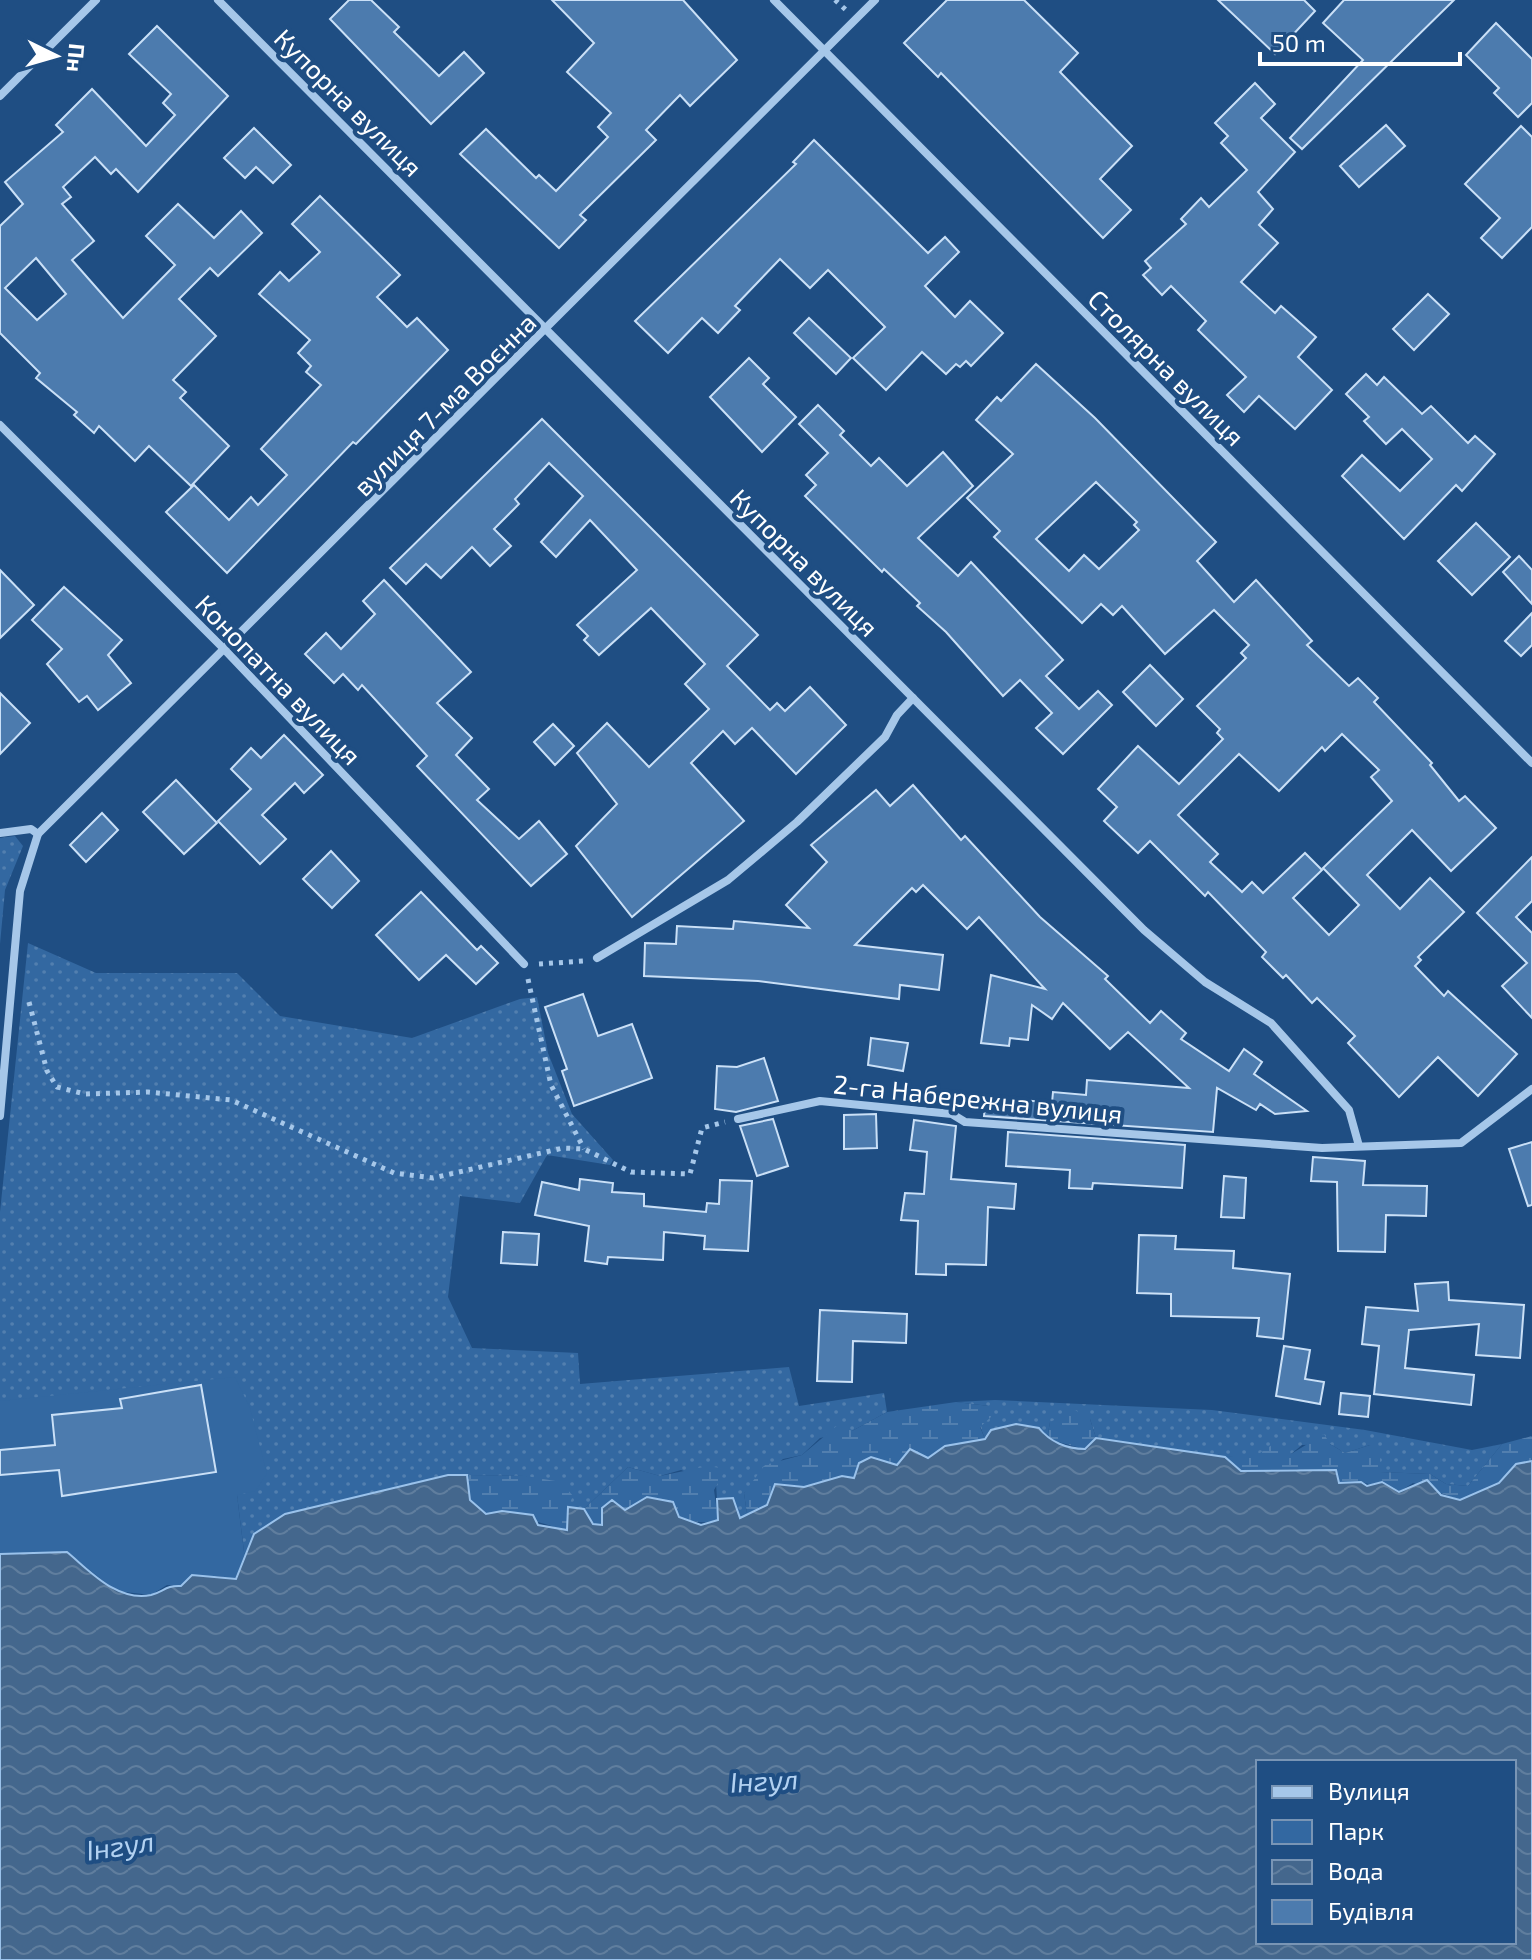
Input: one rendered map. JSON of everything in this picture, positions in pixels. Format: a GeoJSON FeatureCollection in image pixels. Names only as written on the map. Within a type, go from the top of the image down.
{"type":"FeatureCollection","features":[{"type":"Feature","properties":{"kind":"street"},"geometry":{"type":"LineString","coordinates":[[0,96],[96,0]]}},
{"type":"Feature","properties":{"kind":"street","name":"Купорна вулиця"},"geometry":{"type":"LineString","coordinates":[[218,0],[1144,930],[1205,982],[1271,1023],[1349,1110],[1359,1146]]}},
{"type":"Feature","properties":{"kind":"street","name":"Столярна вулиця"},"geometry":{"type":"LineString","coordinates":[[774,0],[1532,763]]}},
{"type":"Feature","properties":{"kind":"street","name":"вулиця 7-ма Воєнна"},"geometry":{"type":"LineString","coordinates":[[0,1116],[20,891],[38,834],[875,0]]}},
{"type":"Feature","properties":{"kind":"street","name":"Конопатна вулиця"},"geometry":{"type":"LineString","coordinates":[[0,425],[224,649],[524,964]]}},
{"type":"Feature","properties":{"kind":"street"},"geometry":{"type":"LineString","coordinates":[[597,958],[728,880],[797,822],[874,748],[913,698]]}},
{"type":"Feature","properties":{"kind":"street"},"geometry":{"type":"LineString","coordinates":[[0,833],[31,829],[38,834]]}},
{"type":"Feature","properties":{"kind":"street","name":"2-га Набережна вулиця"},"geometry":{"type":"LineString","coordinates":[[738,1119],[820,1101],[952,1114],[965,1122],[1322,1148],[1461,1143],[1532,1089]]}},
{"type":"Feature","properties":{"kind":"path"},"geometry":{"type":"LineString","coordinates":[[584,1149],[551,1085],[524,964],[568,965],[597,958]]}},
{"type":"Feature","properties":{"kind":"path"},"geometry":{"type":"LineString","coordinates":[[13,964],[33,1012],[47,1071],[57,1087],[85,1094],[148,1092],[231,1100],[394,1173],[433,1178],[563,1148],[584,1149],[631,1172],[690,1174],[702,1128],[738,1119]]}},
{"type":"Feature","properties":{"kind":"green space"},"geometry":{"type":"Polygon","coordinates":[[[15,836],[23,846],[5,890],[0,944],[0,838],[15,836]]]}},
{"type":"Feature","properties":{"kind":"green space"},"geometry":{"type":"Polygon","coordinates":[[[28,943],[96,973],[237,973],[280,1016],[412,1038],[520,999],[537,997],[548,1053],[572,1114],[613,1160],[610,1165],[547,1155],[520,1203],[460,1196],[448,1297],[472,1348],[578,1353],[580,1384],[789,1367],[799,1406],[884,1393],[887,1412],[852,1431],[820,1438],[802,1455],[783,1459],[744,1493],[747,1514],[739,1519],[733,1499],[717,1499],[716,1483],[681,1470],[660,1476],[628,1467],[584,1509],[568,1507],[526,1476],[448,1475],[285,1514],[254,1534],[245,1560],[237,1495],[0,1401],[0,1212],[28,943]]]}},
{"type":"Feature","properties":{"kind":"green space"},"geometry":{"type":"Polygon","coordinates":[[[235,1377],[250,1408],[267,1474],[255,1491],[237,1495],[245,1560],[236,1579],[217,1576],[181,1586],[167,1585],[151,1595],[116,1591],[67,1552],[0,1554],[0,1401],[235,1377]]]}},
{"type":"Feature","properties":{"kind":"green space"},"geometry":{"type":"Polygon","coordinates":[[[995,1400],[1212,1410],[1365,1430],[1472,1450],[1502,1444],[1468,1486],[1446,1484],[1430,1474],[1379,1472],[1370,1445],[1345,1453],[1330,1444],[1302,1445],[1291,1454],[1225,1457],[1096,1438],[1090,1419],[1050,1422],[1047,1439],[985,1439],[980,1426],[989,1406],[956,1402],[995,1400]]]}},
{"type":"Feature","properties":{"kind":"green space"},"geometry":{"type":"Polygon","coordinates":[[[956,1402],[989,1406],[991,1417],[980,1427],[985,1439],[945,1446],[928,1458],[854,1478],[842,1476],[804,1487],[775,1484],[767,1505],[747,1514],[744,1493],[765,1465],[802,1455],[839,1424],[852,1431],[887,1412],[956,1402]]]}},
{"type":"Feature","properties":{"kind":"green space"},"geometry":{"type":"Polygon","coordinates":[[[1075,1410],[1090,1419],[1096,1438],[1084,1449],[1047,1439],[1050,1422],[1075,1410]]]}},
{"type":"Feature","properties":{"kind":"green space"},"geometry":{"type":"Polygon","coordinates":[[[1324,1434],[1330,1444],[1345,1453],[1370,1445],[1380,1448],[1380,1472],[1430,1474],[1446,1484],[1468,1486],[1502,1444],[1532,1436],[1532,1461],[1516,1464],[1499,1483],[1460,1500],[1413,1483],[1399,1492],[1361,1482],[1339,1483],[1297,1469],[1240,1471],[1225,1457],[1260,1453],[1275,1443],[1282,1453],[1291,1454],[1324,1434]]]}},
{"type":"Feature","properties":{"kind":"green space"},"geometry":{"type":"Polygon","coordinates":[[[708,1466],[726,1469],[714,1490],[718,1520],[689,1520],[647,1497],[625,1510],[605,1514],[602,1525],[593,1524],[584,1509],[628,1467],[660,1476],[708,1466]]]}},
{"type":"Feature","properties":{"kind":"green space"},"geometry":{"type":"Polygon","coordinates":[[[467,1475],[526,1476],[561,1482],[573,1496],[568,1507],[567,1530],[516,1516],[486,1514],[470,1500],[467,1475]]]}},
{"type":"Feature","properties":{"kind":"water","name":"Інгул"},"geometry":{"type":"Polygon","coordinates":[[[1016,1424],[1039,1428],[1054,1441],[1072,1448],[1085,1449],[1096,1438],[1225,1457],[1241,1471],[1336,1470],[1339,1483],[1361,1482],[1367,1486],[1382,1482],[1399,1492],[1427,1480],[1441,1495],[1460,1500],[1499,1483],[1516,1464],[1532,1461],[1532,1960],[0,1960],[0,1554],[67,1552],[116,1589],[127,1594],[151,1595],[181,1586],[192,1575],[236,1579],[254,1534],[285,1514],[448,1475],[467,1475],[470,1500],[486,1514],[502,1511],[533,1515],[538,1525],[567,1530],[568,1507],[584,1509],[593,1524],[602,1525],[602,1508],[612,1500],[625,1510],[647,1497],[673,1502],[679,1517],[701,1525],[718,1520],[717,1499],[733,1498],[740,1518],[767,1505],[775,1484],[804,1487],[842,1476],[854,1478],[859,1463],[871,1457],[897,1465],[910,1449],[928,1458],[945,1446],[985,1439],[991,1430],[1016,1424]]]}},
{"type":"Feature","properties":{"kind":"building"},"geometry":{"type":"Polygon","coordinates":[[[349,0],[371,0],[399,27],[394,32],[439,76],[464,52],[484,73],[431,124],[330,19],[349,0]]]}},
{"type":"Feature","properties":{"kind":"building"},"geometry":{"type":"Polygon","coordinates":[[[552,0],[683,0],[737,60],[690,106],[680,95],[646,130],[656,140],[580,215],[586,220],[559,248],[460,154],[486,129],[536,178],[539,175],[556,191],[608,137],[598,127],[611,113],[567,72],[594,43],[552,0]]]}},
{"type":"Feature","properties":{"kind":"building"},"geometry":{"type":"Polygon","coordinates":[[[947,0],[1024,0],[1078,53],[1060,72],[1132,146],[1100,179],[1131,210],[1103,238],[941,73],[938,77],[904,43],[947,0]]]}},
{"type":"Feature","properties":{"kind":"building"},"geometry":{"type":"Polygon","coordinates":[[[1218,0],[1304,0],[1315,11],[1275,54],[1218,0]]]}},
{"type":"Feature","properties":{"kind":"building"},"geometry":{"type":"Polygon","coordinates":[[[1344,0],[1454,0],[1302,149],[1290,138],[1363,60],[1323,23],[1344,0]]]}},
{"type":"Feature","properties":{"kind":"building"},"geometry":{"type":"Polygon","coordinates":[[[1496,23],[1532,59],[1532,103],[1518,117],[1494,93],[1499,88],[1466,55],[1496,23]]]}},
{"type":"Feature","properties":{"kind":"building"},"geometry":{"type":"Polygon","coordinates":[[[157,26],[228,96],[138,192],[116,169],[111,174],[95,157],[63,187],[71,197],[62,204],[94,241],[72,260],[123,318],[175,265],[146,236],[178,204],[214,238],[241,211],[262,233],[218,276],[210,268],[179,299],[216,336],[173,380],[186,392],[180,398],[229,446],[191,486],[149,446],[135,461],[99,426],[94,433],[74,415],[77,412],[36,378],[40,373],[0,333],[0,226],[23,204],[5,182],[63,132],[56,125],[92,89],[146,146],[175,115],[163,103],[171,94],[129,54],[157,26]],[[36,258],[5,288],[37,320],[66,294],[36,258]]]}},
{"type":"Feature","properties":{"kind":"building"},"geometry":{"type":"Polygon","coordinates":[[[1255,83],[1275,104],[1261,118],[1295,152],[1258,192],[1273,209],[1259,225],[1278,243],[1241,282],[1275,313],[1281,306],[1316,337],[1298,357],[1332,390],[1295,429],[1259,396],[1244,412],[1227,395],[1246,377],[1198,330],[1206,321],[1171,286],[1162,295],[1143,275],[1151,268],[1145,261],[1186,224],[1181,219],[1201,198],[1209,207],[1247,170],[1221,143],[1228,136],[1215,123],[1255,83]]]}},
{"type":"Feature","properties":{"kind":"building"},"geometry":{"type":"Polygon","coordinates":[[[1386,125],[1405,146],[1359,187],[1340,166],[1386,125]]]}},
{"type":"Feature","properties":{"kind":"building"},"geometry":{"type":"Polygon","coordinates":[[[1521,126],[1532,137],[1532,227],[1502,258],[1481,238],[1500,218],[1465,184],[1521,126]]]}},
{"type":"Feature","properties":{"kind":"building"},"geometry":{"type":"Polygon","coordinates":[[[254,128],[291,165],[273,183],[256,167],[245,178],[224,158],[254,128]]]}},
{"type":"Feature","properties":{"kind":"building"},"geometry":{"type":"Polygon","coordinates":[[[814,140],[928,253],[945,237],[959,252],[925,286],[955,317],[970,301],[1003,333],[971,366],[966,361],[960,367],[956,364],[946,374],[922,352],[886,390],[853,358],[885,327],[828,270],[810,288],[780,259],[735,306],[740,310],[718,333],[702,318],[668,353],[635,321],[796,164],[793,162],[814,140]]]}},
{"type":"Feature","properties":{"kind":"building"},"geometry":{"type":"Polygon","coordinates":[[[320,196],[400,275],[377,297],[407,327],[417,318],[448,350],[356,444],[353,442],[227,573],[166,512],[194,485],[229,520],[251,497],[258,505],[287,475],[261,449],[321,385],[306,372],[311,366],[298,353],[310,340],[259,294],[280,272],[289,281],[320,252],[292,224],[320,196]]]}},
{"type":"Feature","properties":{"kind":"building"},"geometry":{"type":"Polygon","coordinates":[[[1428,294],[1449,314],[1414,350],[1393,329],[1428,294]]]}},
{"type":"Feature","properties":{"kind":"building"},"geometry":{"type":"Polygon","coordinates":[[[809,318],[851,358],[836,374],[794,333],[809,318]]]}},
{"type":"Feature","properties":{"kind":"building"},"geometry":{"type":"Polygon","coordinates":[[[749,358],[769,378],[763,384],[796,417],[762,452],[710,397],[749,358]]]}},
{"type":"Feature","properties":{"kind":"building"},"geometry":{"type":"Polygon","coordinates":[[[1036,364],[1095,418],[1216,542],[1197,561],[1234,602],[1256,580],[1312,641],[1307,645],[1349,686],[1358,678],[1378,698],[1374,702],[1432,763],[1430,765],[1459,801],[1465,796],[1496,828],[1451,871],[1412,830],[1367,875],[1400,909],[1430,878],[1464,912],[1418,957],[1421,960],[1415,966],[1444,996],[1448,991],[1517,1054],[1478,1096],[1438,1057],[1399,1097],[1348,1043],[1355,1036],[1317,998],[1312,1003],[1286,975],[1283,978],[1262,957],[1266,952],[1208,892],[1205,896],[1150,841],[1138,853],[1104,821],[1117,807],[1098,789],[1138,746],[1179,784],[1223,739],[1217,733],[1220,729],[1197,706],[1246,658],[1241,653],[1249,645],[1214,610],[1165,654],[1122,606],[1113,615],[1101,604],[1082,623],[994,537],[1000,531],[967,498],[1013,454],[976,420],[997,397],[1001,401],[1036,364]],[[1096,482],[1036,539],[1069,571],[1084,555],[1099,569],[1139,530],[1134,525],[1137,522],[1096,482]],[[1342,734],[1325,751],[1322,747],[1279,791],[1239,754],[1178,815],[1218,854],[1210,862],[1242,892],[1252,882],[1263,893],[1305,853],[1322,870],[1293,898],[1329,935],[1359,905],[1323,868],[1392,801],[1371,777],[1379,770],[1342,734]]]}},
{"type":"Feature","properties":{"kind":"building"},"geometry":{"type":"Polygon","coordinates":[[[1366,374],[1377,385],[1384,377],[1422,414],[1431,406],[1468,443],[1475,436],[1495,454],[1462,491],[1456,485],[1404,539],[1342,476],[1362,455],[1400,491],[1432,459],[1402,429],[1386,444],[1364,421],[1369,417],[1346,394],[1366,374]]]}},
{"type":"Feature","properties":{"kind":"building"},"geometry":{"type":"Polygon","coordinates":[[[818,405],[844,431],[840,435],[871,466],[879,458],[907,486],[943,452],[973,486],[918,538],[958,576],[971,562],[1063,660],[1046,676],[1079,709],[1098,691],[1112,705],[1063,754],[1036,728],[1052,713],[1020,680],[1003,696],[946,632],[917,606],[920,603],[884,569],[882,572],[805,496],[816,485],[806,475],[828,453],[799,424],[818,405]]]}},
{"type":"Feature","properties":{"kind":"building"},"geometry":{"type":"Polygon","coordinates":[[[542,419],[758,635],[727,666],[770,710],[777,703],[785,711],[810,687],[846,725],[796,774],[752,728],[735,744],[723,731],[691,763],[744,821],[632,917],[576,846],[617,804],[577,753],[607,723],[649,767],[709,709],[685,684],[705,664],[651,608],[599,655],[584,640],[588,636],[577,625],[637,570],[590,520],[556,557],[541,542],[583,496],[549,463],[515,499],[519,504],[494,529],[511,546],[490,566],[472,547],[441,578],[426,564],[406,584],[390,568],[542,419]]]}},
{"type":"Feature","properties":{"kind":"building"},"geometry":{"type":"Polygon","coordinates":[[[1476,523],[1510,557],[1472,595],[1438,561],[1476,523]]]}},
{"type":"Feature","properties":{"kind":"building"},"geometry":{"type":"Polygon","coordinates":[[[1519,556],[1532,570],[1532,604],[1503,572],[1519,556]]]}},
{"type":"Feature","properties":{"kind":"building"},"geometry":{"type":"Polygon","coordinates":[[[0,570],[34,605],[0,638],[0,570]]]}},
{"type":"Feature","properties":{"kind":"building"},"geometry":{"type":"Polygon","coordinates":[[[384,580],[471,672],[437,703],[472,738],[456,755],[489,789],[477,800],[519,839],[539,821],[567,854],[531,886],[417,766],[427,756],[362,685],[358,690],[343,674],[334,683],[305,654],[326,633],[341,649],[375,614],[363,601],[384,580]]]}},
{"type":"Feature","properties":{"kind":"building"},"geometry":{"type":"Polygon","coordinates":[[[64,587],[122,640],[108,655],[131,683],[98,710],[87,696],[79,702],[47,664],[62,649],[32,620],[64,587]]]}},
{"type":"Feature","properties":{"kind":"building"},"geometry":{"type":"Polygon","coordinates":[[[1532,613],[1532,645],[1521,656],[1505,641],[1532,613]]]}},
{"type":"Feature","properties":{"kind":"building"},"geometry":{"type":"Polygon","coordinates":[[[1150,665],[1183,699],[1156,726],[1123,692],[1150,665]]]}},
{"type":"Feature","properties":{"kind":"building"},"geometry":{"type":"Polygon","coordinates":[[[0,693],[30,723],[0,754],[0,693]]]}},
{"type":"Feature","properties":{"kind":"building"},"geometry":{"type":"Polygon","coordinates":[[[553,724],[574,746],[555,765],[534,742],[553,724]]]}},
{"type":"Feature","properties":{"kind":"building"},"geometry":{"type":"Polygon","coordinates":[[[284,735],[323,775],[304,793],[295,783],[262,815],[286,839],[260,864],[218,821],[251,789],[231,769],[251,748],[261,758],[284,735]]]}},
{"type":"Feature","properties":{"kind":"building"},"geometry":{"type":"Polygon","coordinates":[[[176,780],[217,823],[184,854],[143,812],[176,780]]]}},
{"type":"Feature","properties":{"kind":"building"},"geometry":{"type":"Polygon","coordinates":[[[913,785],[961,840],[965,836],[1040,917],[1108,976],[1105,979],[1150,1023],[1161,1011],[1186,1033],[1181,1039],[1229,1071],[1244,1049],[1262,1062],[1254,1074],[1307,1111],[1275,1114],[1260,1104],[1256,1110],[1217,1088],[1213,1132],[984,1116],[986,1096],[1052,1103],[1053,1092],[1086,1095],[1087,1080],[1189,1088],[1128,1032],[1110,1049],[1063,1003],[1052,1019],[1032,1005],[1028,1040],[1010,1038],[1009,1046],[981,1043],[991,975],[1045,989],[979,917],[967,929],[923,885],[916,892],[912,888],[855,945],[943,955],[939,990],[900,985],[899,999],[758,981],[644,976],[645,943],[676,944],[677,926],[733,929],[734,921],[809,928],[786,905],[827,862],[811,845],[876,790],[890,806],[913,785]]]}},
{"type":"Feature","properties":{"kind":"building"},"geometry":{"type":"Polygon","coordinates":[[[102,813],[118,830],[86,862],[70,845],[102,813]]]}},
{"type":"Feature","properties":{"kind":"building"},"geometry":{"type":"Polygon","coordinates":[[[331,851],[359,881],[332,908],[303,879],[331,851]]]}},
{"type":"Feature","properties":{"kind":"building"},"geometry":{"type":"Polygon","coordinates":[[[1532,857],[1532,901],[1516,917],[1532,933],[1532,1018],[1502,986],[1527,963],[1477,913],[1532,857]]]}},
{"type":"Feature","properties":{"kind":"building"},"geometry":{"type":"Polygon","coordinates":[[[421,892],[477,950],[481,946],[498,963],[476,984],[446,955],[419,980],[376,935],[421,892]]]}},
{"type":"Feature","properties":{"kind":"building"},"geometry":{"type":"Polygon","coordinates":[[[583,994],[598,1036],[632,1024],[652,1078],[574,1106],[562,1071],[567,1069],[545,1007],[583,994]]]}},
{"type":"Feature","properties":{"kind":"building"},"geometry":{"type":"Polygon","coordinates":[[[871,1038],[908,1043],[903,1071],[868,1065],[871,1038]]]}},
{"type":"Feature","properties":{"kind":"building"},"geometry":{"type":"Polygon","coordinates":[[[764,1058],[778,1101],[736,1112],[715,1109],[717,1066],[737,1067],[764,1058]]]}},
{"type":"Feature","properties":{"kind":"building"},"geometry":{"type":"Polygon","coordinates":[[[876,1114],[877,1148],[844,1149],[844,1115],[876,1114]]]}},
{"type":"Feature","properties":{"kind":"building"},"geometry":{"type":"Polygon","coordinates":[[[773,1119],[788,1166],[757,1176],[740,1126],[773,1119]]]}},
{"type":"Feature","properties":{"kind":"building"},"geometry":{"type":"Polygon","coordinates":[[[914,1120],[956,1126],[951,1179],[1016,1184],[1014,1209],[988,1207],[986,1265],[946,1264],[946,1275],[916,1274],[918,1221],[901,1220],[905,1193],[924,1194],[927,1152],[910,1150],[914,1120]]]}},
{"type":"Feature","properties":{"kind":"building"},"geometry":{"type":"Polygon","coordinates":[[[1008,1132],[1185,1145],[1182,1188],[1093,1183],[1092,1189],[1069,1188],[1070,1170],[1006,1166],[1008,1132]]]}},
{"type":"Feature","properties":{"kind":"building"},"geometry":{"type":"Polygon","coordinates":[[[1532,1142],[1532,1205],[1528,1206],[1509,1149],[1532,1142]]]}},
{"type":"Feature","properties":{"kind":"building"},"geometry":{"type":"Polygon","coordinates":[[[1313,1157],[1365,1161],[1363,1185],[1427,1186],[1426,1216],[1386,1215],[1385,1252],[1338,1251],[1337,1182],[1311,1181],[1313,1157]]]}},
{"type":"Feature","properties":{"kind":"building"},"geometry":{"type":"Polygon","coordinates":[[[1224,1176],[1246,1178],[1244,1218],[1221,1217],[1224,1176]]]}},
{"type":"Feature","properties":{"kind":"building"},"geometry":{"type":"Polygon","coordinates":[[[580,1179],[613,1183],[612,1192],[644,1194],[644,1206],[706,1212],[707,1203],[719,1204],[720,1180],[752,1181],[748,1251],[704,1249],[705,1236],[664,1232],[663,1260],[608,1257],[607,1264],[585,1261],[589,1226],[535,1215],[542,1182],[579,1190],[580,1179]]]}},
{"type":"Feature","properties":{"kind":"building"},"geometry":{"type":"Polygon","coordinates":[[[503,1232],[539,1234],[537,1265],[501,1263],[503,1232]]]}},
{"type":"Feature","properties":{"kind":"building"},"geometry":{"type":"Polygon","coordinates":[[[1139,1235],[1176,1236],[1175,1249],[1234,1251],[1233,1268],[1290,1274],[1283,1339],[1257,1336],[1259,1318],[1171,1316],[1171,1294],[1137,1293],[1139,1235]]]}},
{"type":"Feature","properties":{"kind":"building"},"geometry":{"type":"Polygon","coordinates":[[[1448,1282],[1449,1300],[1524,1305],[1520,1358],[1476,1355],[1479,1324],[1409,1330],[1405,1368],[1474,1375],[1471,1405],[1374,1394],[1379,1346],[1362,1344],[1366,1307],[1418,1311],[1415,1284],[1448,1282]]]}},
{"type":"Feature","properties":{"kind":"building"},"geometry":{"type":"Polygon","coordinates":[[[820,1310],[907,1314],[906,1343],[853,1341],[852,1382],[817,1381],[820,1310]]]}},
{"type":"Feature","properties":{"kind":"building"},"geometry":{"type":"Polygon","coordinates":[[[1284,1346],[1310,1350],[1305,1379],[1324,1382],[1320,1404],[1276,1396],[1284,1346]]]}},
{"type":"Feature","properties":{"kind":"building"},"geometry":{"type":"Polygon","coordinates":[[[201,1385],[216,1472],[62,1496],[59,1470],[0,1475],[0,1450],[55,1445],[52,1415],[122,1408],[120,1399],[201,1385]]]}},
{"type":"Feature","properties":{"kind":"building"},"geometry":{"type":"Polygon","coordinates":[[[1341,1393],[1370,1396],[1368,1417],[1339,1414],[1341,1393]]]}}]}
